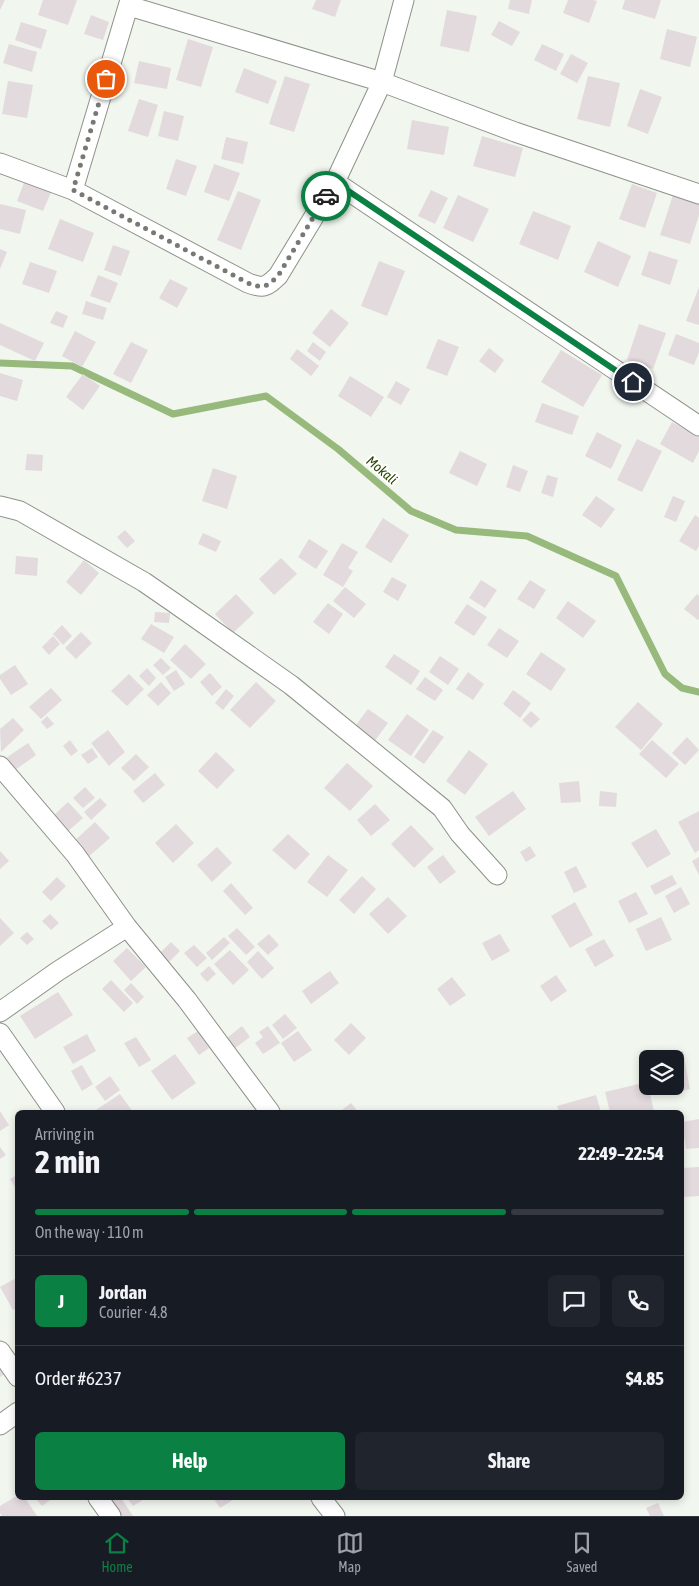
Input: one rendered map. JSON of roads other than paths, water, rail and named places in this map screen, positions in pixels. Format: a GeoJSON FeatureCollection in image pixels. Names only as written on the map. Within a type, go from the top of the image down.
{"type":"FeatureCollection","features":[{"type":"Feature","properties":{"kind":"street"},"geometry":{"type":"LineString","coordinates":[[0,163],[73,190],[248,283],[258,287],[267,286],[278,276],[335,182],[382,82],[404,0]]}},
{"type":"Feature","properties":{"kind":"street"},"geometry":{"type":"LineString","coordinates":[[73,190],[129,3],[382,82],[515,132],[699,194]]}},
{"type":"Feature","properties":{"kind":"street"},"geometry":{"type":"LineString","coordinates":[[335,182],[699,426]]}},
{"type":"Feature","properties":{"kind":"street"},"geometry":{"type":"LineString","coordinates":[[0,506],[20,511],[144,582],[291,685],[442,808],[460,834],[497,875]]}},
{"type":"Feature","properties":{"kind":"street"},"geometry":{"type":"LineString","coordinates":[[0,766],[75,854],[127,927],[187,1000],[269,1110]]}},
{"type":"Feature","properties":{"kind":"street"},"geometry":{"type":"LineString","coordinates":[[0,1012],[58,971],[127,927]]}},
{"type":"Feature","properties":{"kind":"street"},"geometry":{"type":"LineString","coordinates":[[0,1033],[54,1110]]}},
{"type":"Feature","properties":{"kind":"street"},"geometry":{"type":"LineString","coordinates":[[0,1351],[15,1374]]}},
{"type":"Feature","properties":{"kind":"street"},"geometry":{"type":"LineString","coordinates":[[0,1425],[15,1414]]}},
{"type":"Feature","properties":{"kind":"street"},"geometry":{"type":"LineString","coordinates":[[99,1500],[111,1516]]}},
{"type":"Feature","properties":{"kind":"street"},"geometry":{"type":"LineString","coordinates":[[323,1500],[335,1516]]}},
{"type":"Feature","properties":{"kind":"waterway","name":"Mokali"},"geometry":{"type":"LineString","coordinates":[[0,363],[72,366],[173,414],[266,396],[338,449],[411,511],[456,530],[527,536],[616,576],[665,674],[682,688],[699,692]]}}]}
